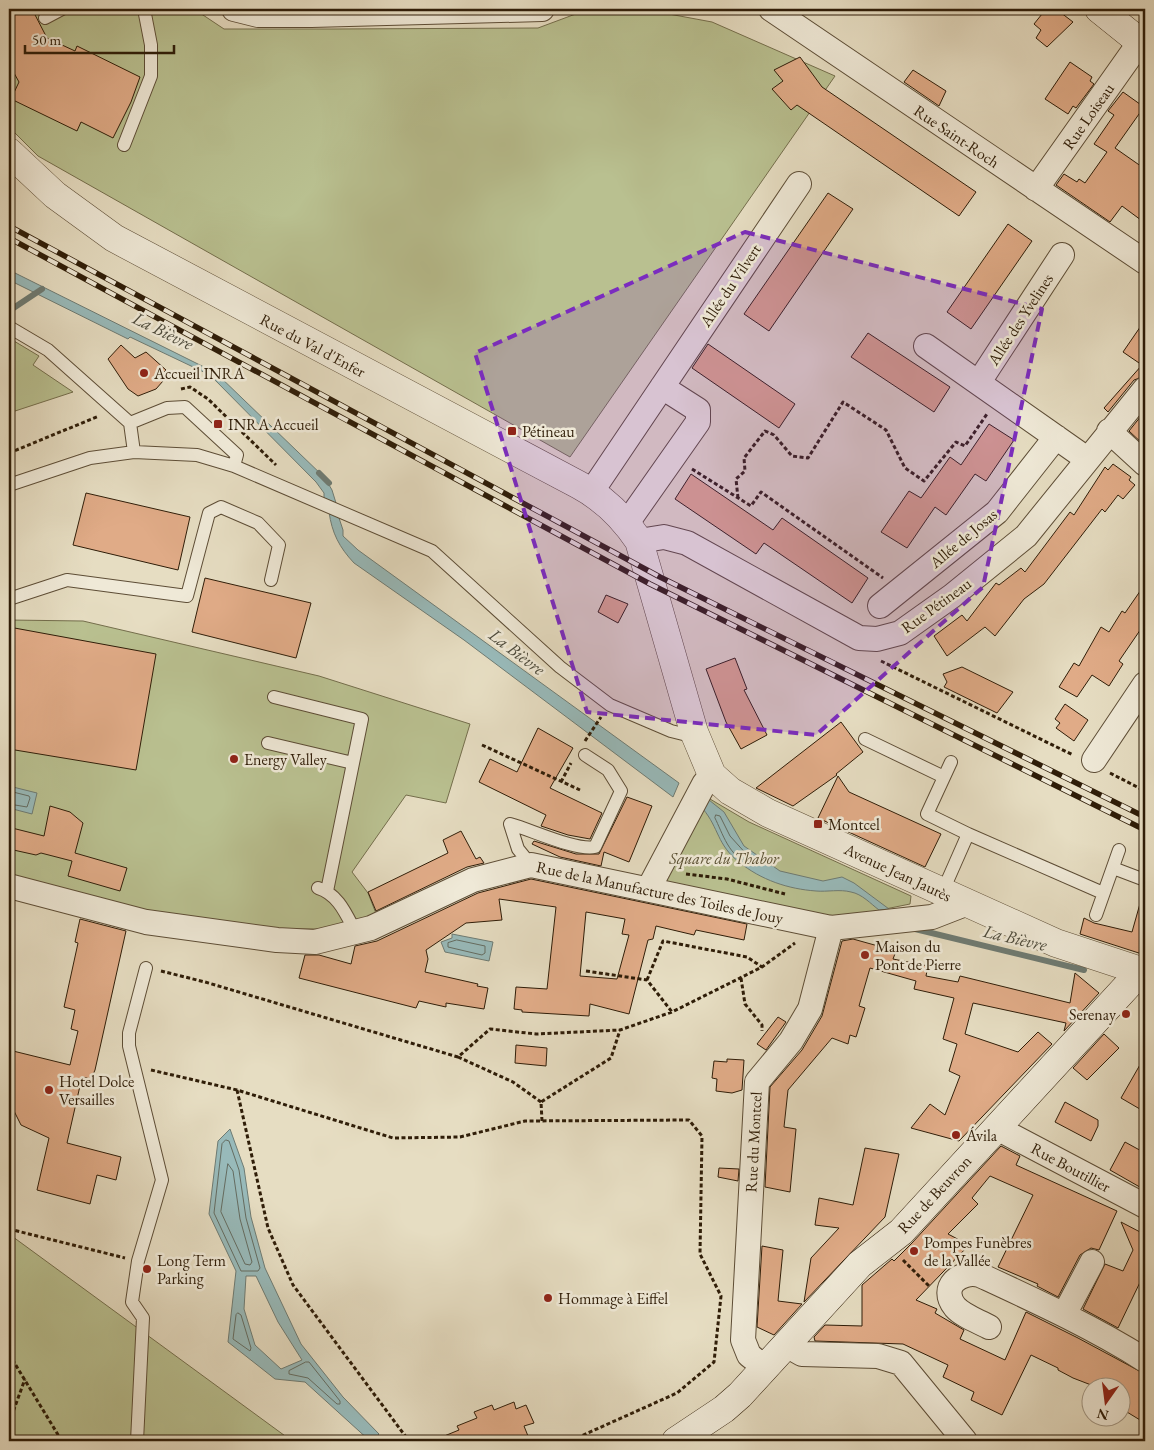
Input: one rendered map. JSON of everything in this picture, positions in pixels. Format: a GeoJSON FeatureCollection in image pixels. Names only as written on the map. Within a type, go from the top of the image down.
{"type":"FeatureCollection","features":[{"type":"Feature","properties":{"kind":"street"},"geometry":{"type":"LineString","coordinates":[[234,9],[258,15],[542,9]]}},
{"type":"Feature","properties":{"kind":"street","name":"Rue Saint-Roch"},"geometry":{"type":"LineString","coordinates":[[771,9],[1145,262]]}},
{"type":"Feature","properties":{"kind":"street"},"geometry":{"type":"LineString","coordinates":[[1099,9],[1142,44]]}},
{"type":"Feature","properties":{"kind":"street","name":"Rue Loiseau"},"geometry":{"type":"LineString","coordinates":[[1036,189],[1142,44]]}},
{"type":"Feature","properties":{"kind":"street","name":"Rue du Val d'Enfer"},"geometry":{"type":"LineString","coordinates":[[9,152],[55,195],[114,238],[592,492],[610,506],[633,532]]}},
{"type":"Feature","properties":{"kind":"street","name":"Allée du Vilvert"},"geometry":{"type":"LineString","coordinates":[[592,492],[799,184]]}},
{"type":"Feature","properties":{"kind":"street","name":"Allée des Yvelines"},"geometry":{"type":"LineString","coordinates":[[979,382],[1062,255]]}},
{"type":"Feature","properties":{"kind":"street","name":"Allée des Yvelines"},"geometry":{"type":"LineString","coordinates":[[926,346],[1087,459]]}},
{"type":"Feature","properties":{"kind":"street"},"geometry":{"type":"LineString","coordinates":[[633,532],[674,458],[698,422],[698,410],[662,387]]}},
{"type":"Feature","properties":{"kind":"street","name":"Rue Pétineau"},"geometry":{"type":"LineString","coordinates":[[633,532],[687,543],[859,638],[877,639],[900,633],[952,596],[1026,536],[1109,431],[1145,390]]}},
{"type":"Feature","properties":{"kind":"street"},"geometry":{"type":"LineString","coordinates":[[1109,431],[1145,464]]}},
{"type":"Feature","properties":{"kind":"street","name":"Allée de Josas"},"geometry":{"type":"LineString","coordinates":[[880,606],[997,512],[1056,437]]}},
{"type":"Feature","properties":{"kind":"street","name":"Avenue Jean Jaurès"},"geometry":{"type":"LineString","coordinates":[[633,532],[694,732],[712,775],[730,791],[768,813],[1056,943],[1143,972]]}},
{"type":"Feature","properties":{"kind":"street"},"geometry":{"type":"LineString","coordinates":[[1089,762],[1145,684]]}},
{"type":"Feature","properties":{"kind":"street"},"geometry":{"type":"LineString","coordinates":[[649,888],[704,784],[712,775]]}},
{"type":"Feature","properties":{"kind":"street","name":"Rue de la Manufacture des Toiles de Jouy"},"geometry":{"type":"LineString","coordinates":[[9,886],[146,922],[277,940],[315,942],[371,928],[473,880],[531,865],[649,888],[827,927],[932,916],[968,903]]}},
{"type":"Feature","properties":{"kind":"street","name":"Rue du Montcel"},"geometry":{"type":"LineString","coordinates":[[764,1368],[749,1355],[742,1340],[757,1082],[790,1041],[810,1009],[827,927]]}},
{"type":"Feature","properties":{"kind":"street","name":"Rue de Beuvron"},"geometry":{"type":"LineString","coordinates":[[676,1441],[724,1409],[860,1264],[884,1243],[901,1232],[1143,972]]}},
{"type":"Feature","properties":{"kind":"street","name":"Rue Boutillier"},"geometry":{"type":"LineString","coordinates":[[997,1128],[1145,1206]]}},
{"type":"Feature","properties":{"kind":"street"},"geometry":{"type":"LineString","coordinates":[[1064,1315],[1092,1262]]}},
{"type":"Feature","properties":{"kind":"street"},"geometry":{"type":"LineString","coordinates":[[989,1327],[960,1312],[953,1305],[950,1294],[953,1282],[961,1275],[970,1273],[980,1275],[1116,1341],[1145,1360]]}},
{"type":"Feature","properties":{"kind":"street"},"geometry":{"type":"LineString","coordinates":[[786,1345],[802,1354],[878,1356],[901,1363],[966,1441]]}},
{"type":"Feature","properties":{"kind":"lane"},"geometry":{"type":"LineString","coordinates":[[45,18],[62,9]]}},
{"type":"Feature","properties":{"kind":"lane"},"geometry":{"type":"LineString","coordinates":[[124,145],[151,76],[151,45],[144,9]]}},
{"type":"Feature","properties":{"kind":"lane"},"geometry":{"type":"LineString","coordinates":[[13,329],[48,350],[130,423],[134,452]]}},
{"type":"Feature","properties":{"kind":"lane"},"geometry":{"type":"LineString","coordinates":[[130,423],[167,408],[185,407],[237,455],[234,466]]}},
{"type":"Feature","properties":{"kind":"lane"},"geometry":{"type":"LineString","coordinates":[[9,485],[90,458],[134,452],[197,455],[234,466],[432,551],[560,667],[610,705],[671,731],[683,734],[694,732]]}},
{"type":"Feature","properties":{"kind":"lane"},"geometry":{"type":"LineString","coordinates":[[9,599],[66,580],[187,596],[208,513],[221,507],[258,523],[279,545],[271,580]]}},
{"type":"Feature","properties":{"kind":"lane"},"geometry":{"type":"LineString","coordinates":[[274,697],[362,719],[322,890],[339,902],[355,931]]}},
{"type":"Feature","properties":{"kind":"lane"},"geometry":{"type":"LineString","coordinates":[[865,739],[944,777]]}},
{"type":"Feature","properties":{"kind":"lane"},"geometry":{"type":"LineString","coordinates":[[268,743],[353,763]]}},
{"type":"Feature","properties":{"kind":"lane"},"geometry":{"type":"LineString","coordinates":[[531,865],[518,849],[510,824],[585,850],[595,847],[621,791],[608,770],[585,755]]}},
{"type":"Feature","properties":{"kind":"lane"},"geometry":{"type":"LineString","coordinates":[[951,762],[927,814],[1103,893]]}},
{"type":"Feature","properties":{"kind":"lane"},"geometry":{"type":"LineString","coordinates":[[942,892],[968,834]]}},
{"type":"Feature","properties":{"kind":"lane"},"geometry":{"type":"LineString","coordinates":[[1096,915],[1119,850]]}},
{"type":"Feature","properties":{"kind":"lane"},"geometry":{"type":"LineString","coordinates":[[1112,868],[1142,878]]}},
{"type":"Feature","properties":{"kind":"lane"},"geometry":{"type":"LineString","coordinates":[[137,1441],[142,1318],[132,1302],[138,1261],[162,1180],[134,1066],[129,1033],[146,968]]}},
{"type":"Feature","properties":{"kind":"path"},"geometry":{"type":"LineString","coordinates":[[177,390],[190,387],[208,399],[277,466]]}},
{"type":"Feature","properties":{"kind":"path"},"geometry":{"type":"LineString","coordinates":[[738,498],[736,479],[745,471],[744,458],[765,431],[774,435],[792,456],[808,458],[843,402],[886,430],[905,468],[924,481],[956,442],[965,446],[999,397]]}},
{"type":"Feature","properties":{"kind":"path"},"geometry":{"type":"LineString","coordinates":[[9,453],[80,422],[114,410]]}},
{"type":"Feature","properties":{"kind":"path"},"geometry":{"type":"LineString","coordinates":[[674,458],[751,506],[760,492],[900,589]]}},
{"type":"Feature","properties":{"kind":"path"},"geometry":{"type":"LineString","coordinates":[[879,660],[1145,791]]}},
{"type":"Feature","properties":{"kind":"path"},"geometry":{"type":"LineString","coordinates":[[588,736],[598,721]]}},
{"type":"Feature","properties":{"kind":"path"},"geometry":{"type":"LineString","coordinates":[[482,746],[580,790]]}},
{"type":"Feature","properties":{"kind":"path"},"geometry":{"type":"LineString","coordinates":[[458,1057],[490,1029],[536,1034],[620,1030],[672,1012],[762,967],[827,927]]}},
{"type":"Feature","properties":{"kind":"path"},"geometry":{"type":"LineString","coordinates":[[648,980],[663,941],[747,957],[762,967]]}},
{"type":"Feature","properties":{"kind":"path"},"geometry":{"type":"LineString","coordinates":[[146,968],[214,984],[458,1057],[513,1082],[541,1102]]}},
{"type":"Feature","properties":{"kind":"path"},"geometry":{"type":"LineString","coordinates":[[586,972],[648,980],[672,1012]]}},
{"type":"Feature","properties":{"kind":"path"},"geometry":{"type":"LineString","coordinates":[[741,978],[745,1004],[762,1025],[762,1031]]}},
{"type":"Feature","properties":{"kind":"path"},"geometry":{"type":"LineString","coordinates":[[541,1102],[611,1058],[620,1030]]}},
{"type":"Feature","properties":{"kind":"path"},"geometry":{"type":"LineString","coordinates":[[134,1066],[237,1090],[393,1138],[460,1137],[525,1122],[689,1120],[702,1136],[700,1254],[721,1296],[714,1362],[678,1393],[570,1441]]}},
{"type":"Feature","properties":{"kind":"path"},"geometry":{"type":"LineString","coordinates":[[237,1090],[268,1228],[293,1284],[409,1441]]}},
{"type":"Feature","properties":{"kind":"path"},"geometry":{"type":"LineString","coordinates":[[541,1102],[542,1121]]}},
{"type":"Feature","properties":{"kind":"path"},"geometry":{"type":"LineString","coordinates":[[9,1229],[138,1261]]}},
{"type":"Feature","properties":{"kind":"path"},"geometry":{"type":"LineString","coordinates":[[884,1243],[933,1290],[950,1294]]}},
{"type":"Feature","properties":{"kind":"path"},"geometry":{"type":"LineString","coordinates":[[9,1354],[60,1438],[65,1441]]}},
{"type":"Feature","properties":{"kind":"path"},"geometry":{"type":"LineString","coordinates":[[9,1423],[25,1379]]}},
{"type":"Feature","properties":{"kind":"highlighted area"},"geometry":{"type":"Polygon","coordinates":[[[745,232],[1042,309],[983,587],[816,735],[587,712],[475,353],[745,232]]]}},
{"type":"Feature","properties":{"kind":"green space"},"geometry":{"type":"Polygon","coordinates":[[[9,9],[194,9],[224,29],[333,29],[538,28],[589,9],[642,9],[712,22],[835,76],[570,457],[38,156],[9,127],[9,9]]]}},
{"type":"Feature","properties":{"kind":"green space"},"geometry":{"type":"Polygon","coordinates":[[[9,338],[39,356],[33,365],[73,392],[9,413],[9,338]]]}},
{"type":"Feature","properties":{"kind":"green space","name":"Energy Valley"},"geometry":{"type":"Polygon","coordinates":[[[9,620],[83,621],[319,676],[470,724],[446,803],[406,795],[352,872],[368,893],[377,916],[319,929],[281,929],[158,914],[9,878],[9,620]]]}},
{"type":"Feature","properties":{"kind":"green space","name":"Square du Thabor"},"geometry":{"type":"Polygon","coordinates":[[[710,799],[749,822],[911,896],[910,904],[831,920],[649,888],[710,799]]]}},
{"type":"Feature","properties":{"kind":"green space"},"geometry":{"type":"Polygon","coordinates":[[[9,1234],[292,1441],[9,1441],[9,1234]]]}},
{"type":"Feature","properties":{"kind":"water"},"geometry":{"type":"Polygon","coordinates":[[[9,270],[216,373],[325,478],[332,490],[336,503],[324,498],[324,493],[316,482],[210,375],[130,337],[128,339],[9,280],[9,270]]]}},
{"type":"Feature","properties":{"kind":"water"},"geometry":{"type":"Polygon","coordinates":[[[329,512],[338,515],[343,536],[358,550],[679,783],[673,797],[464,640],[354,563],[337,539],[329,512]]]}},
{"type":"Feature","properties":{"kind":"water"},"geometry":{"type":"Polygon","coordinates":[[[9,786],[37,793],[32,814],[9,808],[9,786]]]}},
{"type":"Feature","properties":{"kind":"water"},"geometry":{"type":"Polygon","coordinates":[[[709,800],[724,812],[744,846],[780,871],[823,881],[842,877],[854,883],[889,909],[879,910],[855,893],[795,888],[775,883],[756,874],[732,856],[722,843],[703,809],[709,800]]]}},
{"type":"Feature","properties":{"kind":"water"},"geometry":{"type":"Polygon","coordinates":[[[452,934],[493,942],[489,961],[445,952],[441,942],[452,938],[452,934]]]}},
{"type":"Feature","properties":{"kind":"water"},"geometry":{"type":"Polygon","coordinates":[[[230,1129],[244,1168],[251,1217],[265,1268],[301,1344],[343,1397],[379,1434],[373,1441],[370,1441],[305,1382],[275,1379],[228,1342],[236,1271],[209,1214],[218,1141],[230,1129]],[[246,1276],[244,1309],[255,1345],[281,1369],[302,1360],[278,1322],[256,1276],[246,1276]]]}},
{"type":"Feature","properties":{"kind":"building"},"geometry":{"type":"Polygon","coordinates":[[[9,9],[32,9],[47,38],[75,51],[77,46],[140,77],[131,102],[113,138],[81,122],[77,131],[11,99],[19,82],[9,64],[9,9]]]}},
{"type":"Feature","properties":{"kind":"building"},"geometry":{"type":"Polygon","coordinates":[[[1046,9],[1056,9],[1073,22],[1047,47],[1036,38],[1041,30],[1034,24],[1046,9]]]}},
{"type":"Feature","properties":{"kind":"building"},"geometry":{"type":"Polygon","coordinates":[[[800,57],[822,87],[976,192],[959,216],[797,105],[791,110],[772,89],[783,81],[774,70],[800,57]]]}},
{"type":"Feature","properties":{"kind":"building"},"geometry":{"type":"Polygon","coordinates":[[[1070,62],[1092,77],[1090,81],[1094,84],[1076,108],[1073,106],[1068,114],[1045,99],[1070,62]]]}},
{"type":"Feature","properties":{"kind":"building"},"geometry":{"type":"Polygon","coordinates":[[[913,70],[946,91],[939,106],[904,82],[913,70]]]}},
{"type":"Feature","properties":{"kind":"building"},"geometry":{"type":"Polygon","coordinates":[[[1123,92],[1144,107],[1115,148],[1145,169],[1145,223],[1122,206],[1110,222],[1056,185],[1064,174],[1077,182],[1079,179],[1085,183],[1107,152],[1094,144],[1114,115],[1108,111],[1123,92]]]}},
{"type":"Feature","properties":{"kind":"building"},"geometry":{"type":"Polygon","coordinates":[[[828,193],[853,209],[769,331],[744,314],[828,193]]]}},
{"type":"Feature","properties":{"kind":"building"},"geometry":{"type":"Polygon","coordinates":[[[1008,224],[1032,241],[971,329],[947,312],[1008,224]]]}},
{"type":"Feature","properties":{"kind":"building"},"geometry":{"type":"Polygon","coordinates":[[[1145,320],[1145,376],[1134,380],[1108,412],[1104,408],[1142,365],[1123,352],[1145,320]]]}},
{"type":"Feature","properties":{"kind":"building"},"geometry":{"type":"Polygon","coordinates":[[[868,333],[950,387],[934,412],[851,357],[868,333]]]}},
{"type":"Feature","properties":{"kind":"building"},"geometry":{"type":"Polygon","coordinates":[[[708,344],[795,404],[779,428],[692,368],[708,344]]]}},
{"type":"Feature","properties":{"kind":"building","name":"Accueil INRA"},"geometry":{"type":"Polygon","coordinates":[[[121,345],[135,358],[146,352],[166,370],[159,377],[163,381],[156,389],[138,396],[128,389],[108,359],[121,345]]]}},
{"type":"Feature","properties":{"kind":"building"},"geometry":{"type":"Polygon","coordinates":[[[1145,411],[1145,446],[1129,431],[1145,411]]]}},
{"type":"Feature","properties":{"kind":"building"},"geometry":{"type":"Polygon","coordinates":[[[989,424],[1014,440],[986,481],[975,474],[946,515],[935,507],[907,548],[881,532],[909,491],[921,498],[950,457],[961,465],[989,424]]]}},
{"type":"Feature","properties":{"kind":"building"},"geometry":{"type":"Polygon","coordinates":[[[1113,464],[1131,477],[1129,480],[1135,485],[1123,499],[1118,495],[1105,512],[1102,509],[1044,584],[1024,599],[995,636],[985,627],[947,656],[934,636],[962,615],[967,621],[996,583],[999,585],[1021,568],[1025,572],[1070,512],[1074,515],[1105,467],[1108,470],[1113,464]]]}},
{"type":"Feature","properties":{"kind":"building"},"geometry":{"type":"Polygon","coordinates":[[[691,474],[773,530],[782,518],[868,578],[852,603],[764,543],[756,554],[675,499],[691,474]]]}},
{"type":"Feature","properties":{"kind":"building"},"geometry":{"type":"Polygon","coordinates":[[[86,493],[190,517],[178,570],[73,545],[86,493]]]}},
{"type":"Feature","properties":{"kind":"building"},"geometry":{"type":"Polygon","coordinates":[[[205,578],[311,603],[296,658],[192,632],[205,578]]]}},
{"type":"Feature","properties":{"kind":"building"},"geometry":{"type":"Polygon","coordinates":[[[1145,584],[1145,623],[1119,661],[1123,664],[1109,686],[1092,675],[1077,697],[1059,687],[1074,663],[1079,666],[1101,627],[1109,632],[1122,611],[1125,613],[1145,584]]]}},
{"type":"Feature","properties":{"kind":"building"},"geometry":{"type":"Polygon","coordinates":[[[606,595],[628,604],[618,623],[598,612],[606,595]]]}},
{"type":"Feature","properties":{"kind":"building"},"geometry":{"type":"Polygon","coordinates":[[[9,627],[156,654],[136,770],[9,749],[9,627]]]}},
{"type":"Feature","properties":{"kind":"building"},"geometry":{"type":"Polygon","coordinates":[[[735,658],[747,689],[744,690],[767,735],[741,749],[726,722],[706,669],[735,658]]]}},
{"type":"Feature","properties":{"kind":"building"},"geometry":{"type":"Polygon","coordinates":[[[962,667],[1013,692],[997,713],[944,687],[947,682],[943,674],[962,667]]]}},
{"type":"Feature","properties":{"kind":"building"},"geometry":{"type":"Polygon","coordinates":[[[1065,704],[1088,720],[1074,741],[1056,728],[1060,723],[1055,719],[1065,704]]]}},
{"type":"Feature","properties":{"kind":"building"},"geometry":{"type":"Polygon","coordinates":[[[841,722],[863,752],[837,775],[793,806],[756,788],[841,722]]]}},
{"type":"Feature","properties":{"kind":"building"},"geometry":{"type":"Polygon","coordinates":[[[538,728],[573,748],[550,788],[602,813],[590,839],[568,835],[541,826],[546,815],[479,782],[490,759],[517,772],[538,728]]]}},
{"type":"Feature","properties":{"kind":"building"},"geometry":{"type":"Polygon","coordinates":[[[838,776],[849,792],[941,834],[925,867],[818,818],[838,776]]]}},
{"type":"Feature","properties":{"kind":"building"},"geometry":{"type":"Polygon","coordinates":[[[627,797],[652,806],[629,862],[604,852],[601,866],[560,857],[532,844],[534,841],[576,854],[599,854],[627,797]]]}},
{"type":"Feature","properties":{"kind":"building"},"geometry":{"type":"Polygon","coordinates":[[[50,806],[70,812],[83,823],[75,853],[127,868],[120,891],[68,876],[72,861],[41,853],[36,855],[9,849],[12,828],[44,836],[50,806]]]}},
{"type":"Feature","properties":{"kind":"building"},"geometry":{"type":"Polygon","coordinates":[[[461,831],[476,859],[480,857],[484,863],[467,867],[376,911],[368,892],[448,853],[443,840],[461,831]]]}},
{"type":"Feature","properties":{"kind":"building"},"geometry":{"type":"Polygon","coordinates":[[[531,879],[747,924],[744,940],[696,930],[694,935],[656,926],[653,939],[648,940],[629,1014],[590,1004],[589,1016],[522,1012],[522,1010],[514,1009],[516,987],[547,989],[556,907],[499,899],[502,920],[466,923],[426,950],[428,959],[425,972],[488,988],[484,1009],[446,1003],[446,1007],[419,1001],[416,1008],[299,978],[305,955],[319,955],[351,964],[355,946],[377,941],[478,893],[531,879]],[[586,912],[580,976],[617,979],[629,935],[622,934],[625,919],[586,912]]]}},
{"type":"Feature","properties":{"kind":"building"},"geometry":{"type":"Polygon","coordinates":[[[1141,900],[1145,901],[1145,955],[1080,934],[1084,918],[1094,923],[1132,932],[1141,900]]]}},
{"type":"Feature","properties":{"kind":"building"},"geometry":{"type":"Polygon","coordinates":[[[80,919],[126,931],[95,1070],[91,1079],[82,1077],[67,1143],[121,1157],[116,1180],[97,1175],[90,1204],[37,1190],[49,1138],[21,1125],[9,1101],[9,1050],[70,1065],[78,1031],[71,1029],[75,1010],[64,1007],[78,943],[75,942],[80,919]]]}},
{"type":"Feature","properties":{"kind":"building"},"geometry":{"type":"Polygon","coordinates":[[[853,939],[896,951],[893,959],[928,966],[926,976],[958,982],[960,976],[1070,1003],[1075,973],[1099,993],[1064,1031],[1066,1023],[973,1003],[965,1034],[1018,1052],[1038,1032],[1052,1044],[959,1141],[911,1128],[930,1104],[945,1115],[960,1076],[949,1071],[957,1044],[943,1039],[954,998],[914,989],[916,981],[870,968],[859,1006],[865,1008],[856,1037],[850,1035],[848,1044],[832,1038],[788,1090],[784,1127],[796,1129],[790,1192],[765,1187],[770,1087],[802,1050],[822,1016],[842,941],[853,939]]]}},
{"type":"Feature","properties":{"kind":"building"},"geometry":{"type":"Polygon","coordinates":[[[778,1017],[786,1022],[766,1050],[757,1044],[778,1017]]]}},
{"type":"Feature","properties":{"kind":"building"},"geometry":{"type":"Polygon","coordinates":[[[1104,1034],[1119,1048],[1087,1080],[1073,1068],[1104,1034]]]}},
{"type":"Feature","properties":{"kind":"building"},"geometry":{"type":"Polygon","coordinates":[[[516,1045],[547,1048],[546,1066],[515,1063],[516,1045]]]}},
{"type":"Feature","properties":{"kind":"building"},"geometry":{"type":"Polygon","coordinates":[[[1145,1056],[1145,1112],[1121,1098],[1145,1056]]]}},
{"type":"Feature","properties":{"kind":"building"},"geometry":{"type":"Polygon","coordinates":[[[727,1059],[744,1060],[742,1090],[732,1093],[716,1091],[717,1079],[712,1078],[714,1061],[727,1062],[727,1059]]]}},
{"type":"Feature","properties":{"kind":"building"},"geometry":{"type":"Polygon","coordinates":[[[1065,1102],[1098,1120],[1098,1126],[1091,1141],[1055,1122],[1065,1102]]]}},
{"type":"Feature","properties":{"kind":"building"},"geometry":{"type":"Polygon","coordinates":[[[1125,1142],[1145,1153],[1145,1190],[1110,1170],[1125,1142]]]}},
{"type":"Feature","properties":{"kind":"building"},"geometry":{"type":"Polygon","coordinates":[[[1001,1146],[1020,1156],[1016,1165],[1117,1211],[1099,1250],[1091,1248],[1080,1255],[1058,1297],[1037,1286],[1038,1284],[998,1267],[1033,1195],[990,1176],[972,1198],[978,1204],[948,1234],[969,1245],[916,1300],[937,1309],[935,1313],[964,1330],[960,1339],[1005,1360],[1026,1312],[1078,1338],[1145,1374],[1145,1423],[1132,1415],[1132,1378],[1082,1378],[1082,1381],[1031,1355],[1002,1415],[971,1400],[974,1392],[943,1377],[948,1365],[903,1344],[815,1341],[814,1337],[825,1325],[862,1326],[862,1285],[892,1259],[894,1261],[1001,1146]]]}},
{"type":"Feature","properties":{"kind":"building"},"geometry":{"type":"Polygon","coordinates":[[[865,1148],[899,1154],[885,1217],[804,1302],[811,1258],[839,1228],[815,1225],[819,1198],[853,1205],[865,1148]]]}},
{"type":"Feature","properties":{"kind":"building"},"geometry":{"type":"Polygon","coordinates":[[[719,1168],[739,1169],[738,1181],[718,1177],[719,1168]]]}},
{"type":"Feature","properties":{"kind":"building"},"geometry":{"type":"Polygon","coordinates":[[[1121,1222],[1142,1233],[1145,1226],[1145,1278],[1144,1274],[1118,1328],[1083,1309],[1105,1264],[1123,1271],[1133,1250],[1121,1222]]]}},
{"type":"Feature","properties":{"kind":"building"},"geometry":{"type":"Polygon","coordinates":[[[762,1246],[783,1250],[778,1301],[802,1304],[774,1335],[757,1327],[762,1246]]]}},
{"type":"Feature","properties":{"kind":"building"},"geometry":{"type":"Polygon","coordinates":[[[514,1402],[516,1409],[526,1405],[534,1423],[524,1426],[530,1441],[432,1441],[459,1430],[457,1426],[477,1418],[474,1412],[492,1405],[494,1410],[514,1402]]]}},
{"type":"Feature","properties":{"kind":"waterway"},"geometry":{"type":"LineString","coordinates":[[9,311],[42,289]]}},
{"type":"Feature","properties":{"kind":"waterway","name":"La Bièvre"},"geometry":{"type":"LineString","coordinates":[[319,473],[329,483]]}},
{"type":"Feature","properties":{"kind":"waterway","name":"La Bièvre"},"geometry":{"type":"LineString","coordinates":[[911,928],[1084,970]]}},
{"type":"Feature","properties":{"kind":"railway"},"geometry":{"type":"LineString","coordinates":[[9,226],[660,577],[1145,817]]}},
{"type":"Feature","properties":{"kind":"railway"},"geometry":{"type":"LineString","coordinates":[[9,238],[650,584],[1145,830]]}},
{"type":"Feature","properties":{"kind":"place","name":"Accueil INRA"},"geometry":{"type":"Point","coordinates":[144,373]}},
{"type":"Feature","properties":{"kind":"place","name":"INRA Accueil"},"geometry":{"type":"Point","coordinates":[218,424]}},
{"type":"Feature","properties":{"kind":"place","name":"Pétineau"},"geometry":{"type":"Point","coordinates":[512,431]}},
{"type":"Feature","properties":{"kind":"place","name":"Energy Valley"},"geometry":{"type":"Point","coordinates":[234,759]}},
{"type":"Feature","properties":{"kind":"place","name":"Montcel"},"geometry":{"type":"Point","coordinates":[818,824]}},
{"type":"Feature","properties":{"kind":"place","name":"Maison du Pont de Pierre"},"geometry":{"type":"Point","coordinates":[865,955]}},
{"type":"Feature","properties":{"kind":"place","name":"Serenay"},"geometry":{"type":"Point","coordinates":[1126,1014]}},
{"type":"Feature","properties":{"kind":"place","name":"Hotel Dolce Versailles"},"geometry":{"type":"Point","coordinates":[49,1090]}},
{"type":"Feature","properties":{"kind":"place","name":"Ávila"},"geometry":{"type":"Point","coordinates":[956,1135]}},
{"type":"Feature","properties":{"kind":"place","name":"Pompes Funèbres de la Vallée"},"geometry":{"type":"Point","coordinates":[914,1251]}},
{"type":"Feature","properties":{"kind":"place","name":"Long Term Parking"},"geometry":{"type":"Point","coordinates":[147,1269]}},
{"type":"Feature","properties":{"kind":"place","name":"Hommage à Eiffel"},"geometry":{"type":"Point","coordinates":[548,1298]}}]}
